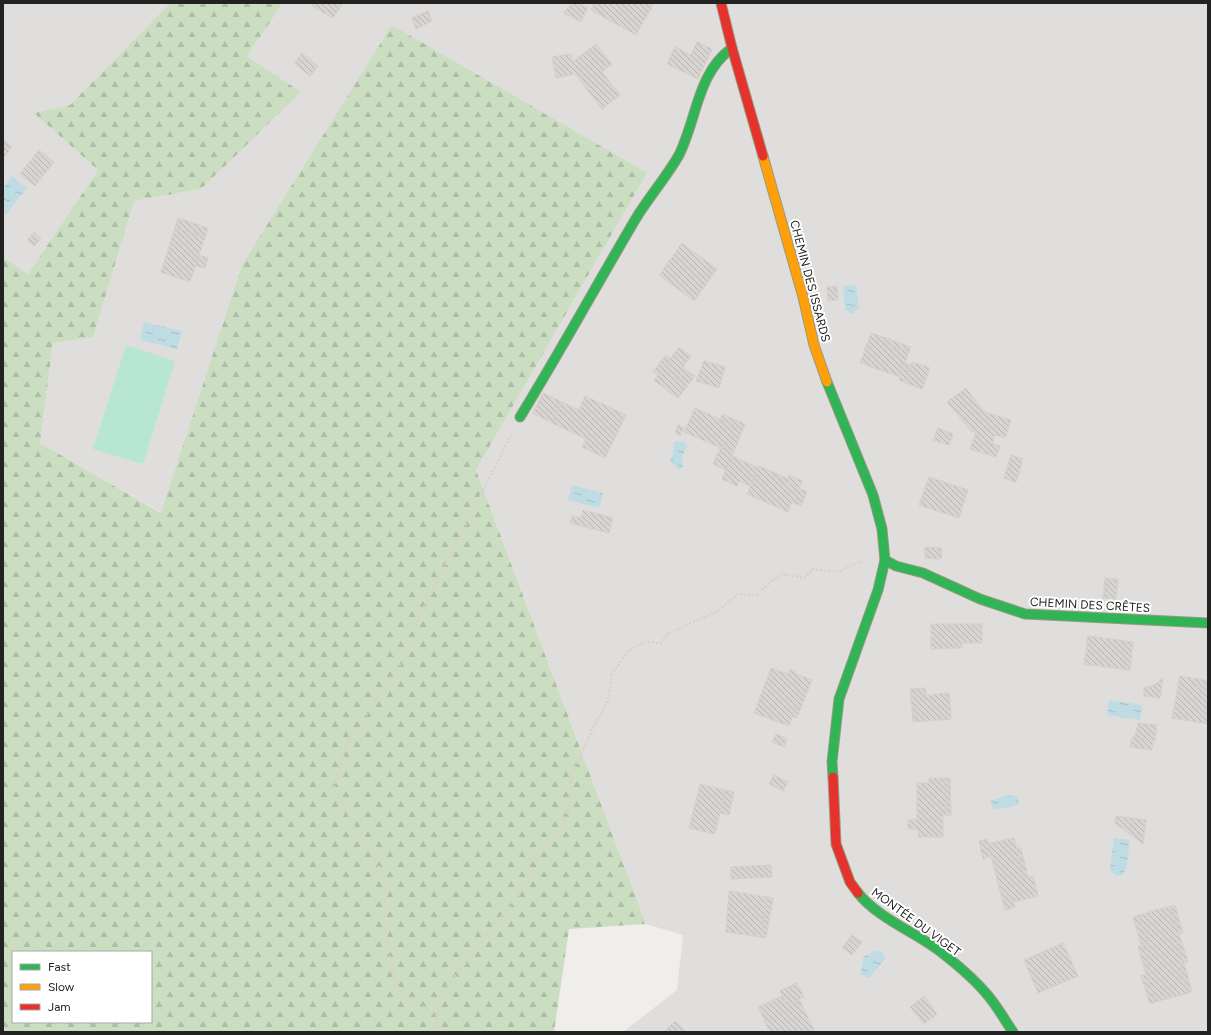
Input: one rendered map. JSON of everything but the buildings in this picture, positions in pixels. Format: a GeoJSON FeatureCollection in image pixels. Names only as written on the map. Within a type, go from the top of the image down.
{"type":"FeatureCollection","features":[{"type":"Feature","properties":{"kind":"street","name":"CHEMIN DES ISSARDS"},"geometry":{"type":"LineString","coordinates":[[720,3],[803,297],[814,345],[823,372],[873,495],[882,529],[885,560]]}},
{"type":"Feature","properties":{"kind":"street"},"geometry":{"type":"LineString","coordinates":[[520,417],[550,369],[639,214],[675,162],[683,146],[704,83],[713,67],[726,50],[732,48]]}},
{"type":"Feature","properties":{"kind":"street","name":"CHEMIN DES CRÊTES"},"geometry":{"type":"LineString","coordinates":[[885,560],[896,566],[923,573],[980,599],[1025,614],[1208,623]]}},
{"type":"Feature","properties":{"kind":"street","name":"MONTÉE DU VIGET"},"geometry":{"type":"LineString","coordinates":[[885,560],[878,590],[838,699],[832,762],[836,844],[850,882],[862,898],[876,910],[937,949],[965,972],[986,993],[1013,1032]]}},
{"type":"Feature","properties":{"kind":"path"},"geometry":{"type":"LineString","coordinates":[[437,1016],[401,992],[392,973],[386,927],[385,877],[358,833],[334,787],[347,744],[414,643],[418,619],[520,417]]}},
{"type":"Feature","properties":{"kind":"path"},"geometry":{"type":"LineString","coordinates":[[434,1032],[445,988],[461,970],[481,941],[529,882],[528,860],[558,835],[570,805],[572,773],[608,700],[612,674],[628,651],[645,642],[661,643],[669,633],[718,611],[738,594],[757,595],[782,574],[805,578],[812,569],[838,572],[865,560]]}},
{"type":"Feature","properties":{"kind":"shaded area"},"geometry":{"type":"Polygon","coordinates":[[[3,3],[170,3],[70,105],[34,113],[98,170],[28,274],[3,257],[3,3]]]}},
{"type":"Feature","properties":{"kind":"shaded area"},"geometry":{"type":"Polygon","coordinates":[[[283,3],[1208,3],[1208,1032],[623,1032],[677,990],[683,935],[646,924],[476,470],[647,173],[242,265],[162,513],[40,443],[53,343],[93,336],[134,201],[201,189],[300,92],[247,56],[283,3]]]}},
{"type":"Feature","properties":{"kind":"green space"},"geometry":{"type":"Polygon","coordinates":[[[170,3],[283,3],[247,56],[301,92],[201,189],[134,201],[93,337],[53,343],[40,443],[161,513],[242,265],[392,25],[647,173],[476,470],[646,924],[569,929],[554,1032],[3,1032],[3,257],[28,274],[98,170],[34,113],[70,105],[170,3]]]}},
{"type":"Feature","properties":{"kind":"green space"},"geometry":{"type":"Polygon","coordinates":[[[126,345],[175,361],[143,464],[93,449],[126,345]]]}},
{"type":"Feature","properties":{"kind":"water"},"geometry":{"type":"Polygon","coordinates":[[[12,176],[27,188],[6,214],[3,212],[3,188],[12,176]]]}},
{"type":"Feature","properties":{"kind":"water"},"geometry":{"type":"Polygon","coordinates":[[[856,285],[859,309],[853,314],[845,310],[843,286],[856,285]]]}},
{"type":"Feature","properties":{"kind":"water"},"geometry":{"type":"Polygon","coordinates":[[[144,322],[182,331],[177,349],[140,340],[144,322]]]}},
{"type":"Feature","properties":{"kind":"water"},"geometry":{"type":"Polygon","coordinates":[[[676,441],[685,442],[687,446],[682,457],[683,467],[679,470],[670,461],[673,454],[674,443],[676,441]]]}},
{"type":"Feature","properties":{"kind":"water"},"geometry":{"type":"Polygon","coordinates":[[[572,485],[603,493],[599,508],[568,500],[572,485]]]}},
{"type":"Feature","properties":{"kind":"water"},"geometry":{"type":"Polygon","coordinates":[[[1109,700],[1142,705],[1140,720],[1107,715],[1109,700]]]}},
{"type":"Feature","properties":{"kind":"water"},"geometry":{"type":"Polygon","coordinates":[[[1017,795],[1019,804],[1006,808],[993,809],[991,801],[1004,796],[1017,795]]]}},
{"type":"Feature","properties":{"kind":"water"},"geometry":{"type":"Polygon","coordinates":[[[1114,838],[1130,840],[1126,872],[1124,871],[1123,875],[1117,876],[1110,870],[1114,838]]]}},
{"type":"Feature","properties":{"kind":"water"},"geometry":{"type":"Polygon","coordinates":[[[876,951],[884,954],[885,959],[871,976],[867,978],[860,974],[863,957],[876,951]]]}},
{"type":"Feature","properties":{"kind":"traffic: fast"},"geometry":{"type":"LineString","coordinates":[[520,417],[635,220],[679,155],[699,97],[711,70],[720,58],[732,48]]}},
{"type":"Feature","properties":{"kind":"traffic: fast"},"geometry":{"type":"LineString","coordinates":[[827,382],[873,495],[882,529],[885,560],[878,590],[839,699],[832,762],[833,777]]}},
{"type":"Feature","properties":{"kind":"traffic: fast"},"geometry":{"type":"LineString","coordinates":[[885,560],[896,566],[923,573],[980,599],[1025,614],[1208,623]]}},
{"type":"Feature","properties":{"kind":"traffic: fast"},"geometry":{"type":"LineString","coordinates":[[858,893],[866,902],[885,917],[927,942],[962,969],[989,997],[1013,1032]]}},
{"type":"Feature","properties":{"kind":"traffic: slow"},"geometry":{"type":"LineString","coordinates":[[763,156],[803,297],[814,345],[827,382]]}},
{"type":"Feature","properties":{"kind":"traffic: jam"},"geometry":{"type":"LineString","coordinates":[[721,3],[732,48],[763,156]]}},
{"type":"Feature","properties":{"kind":"traffic: jam"},"geometry":{"type":"LineString","coordinates":[[833,777],[836,844],[850,882],[858,893]]}}]}
